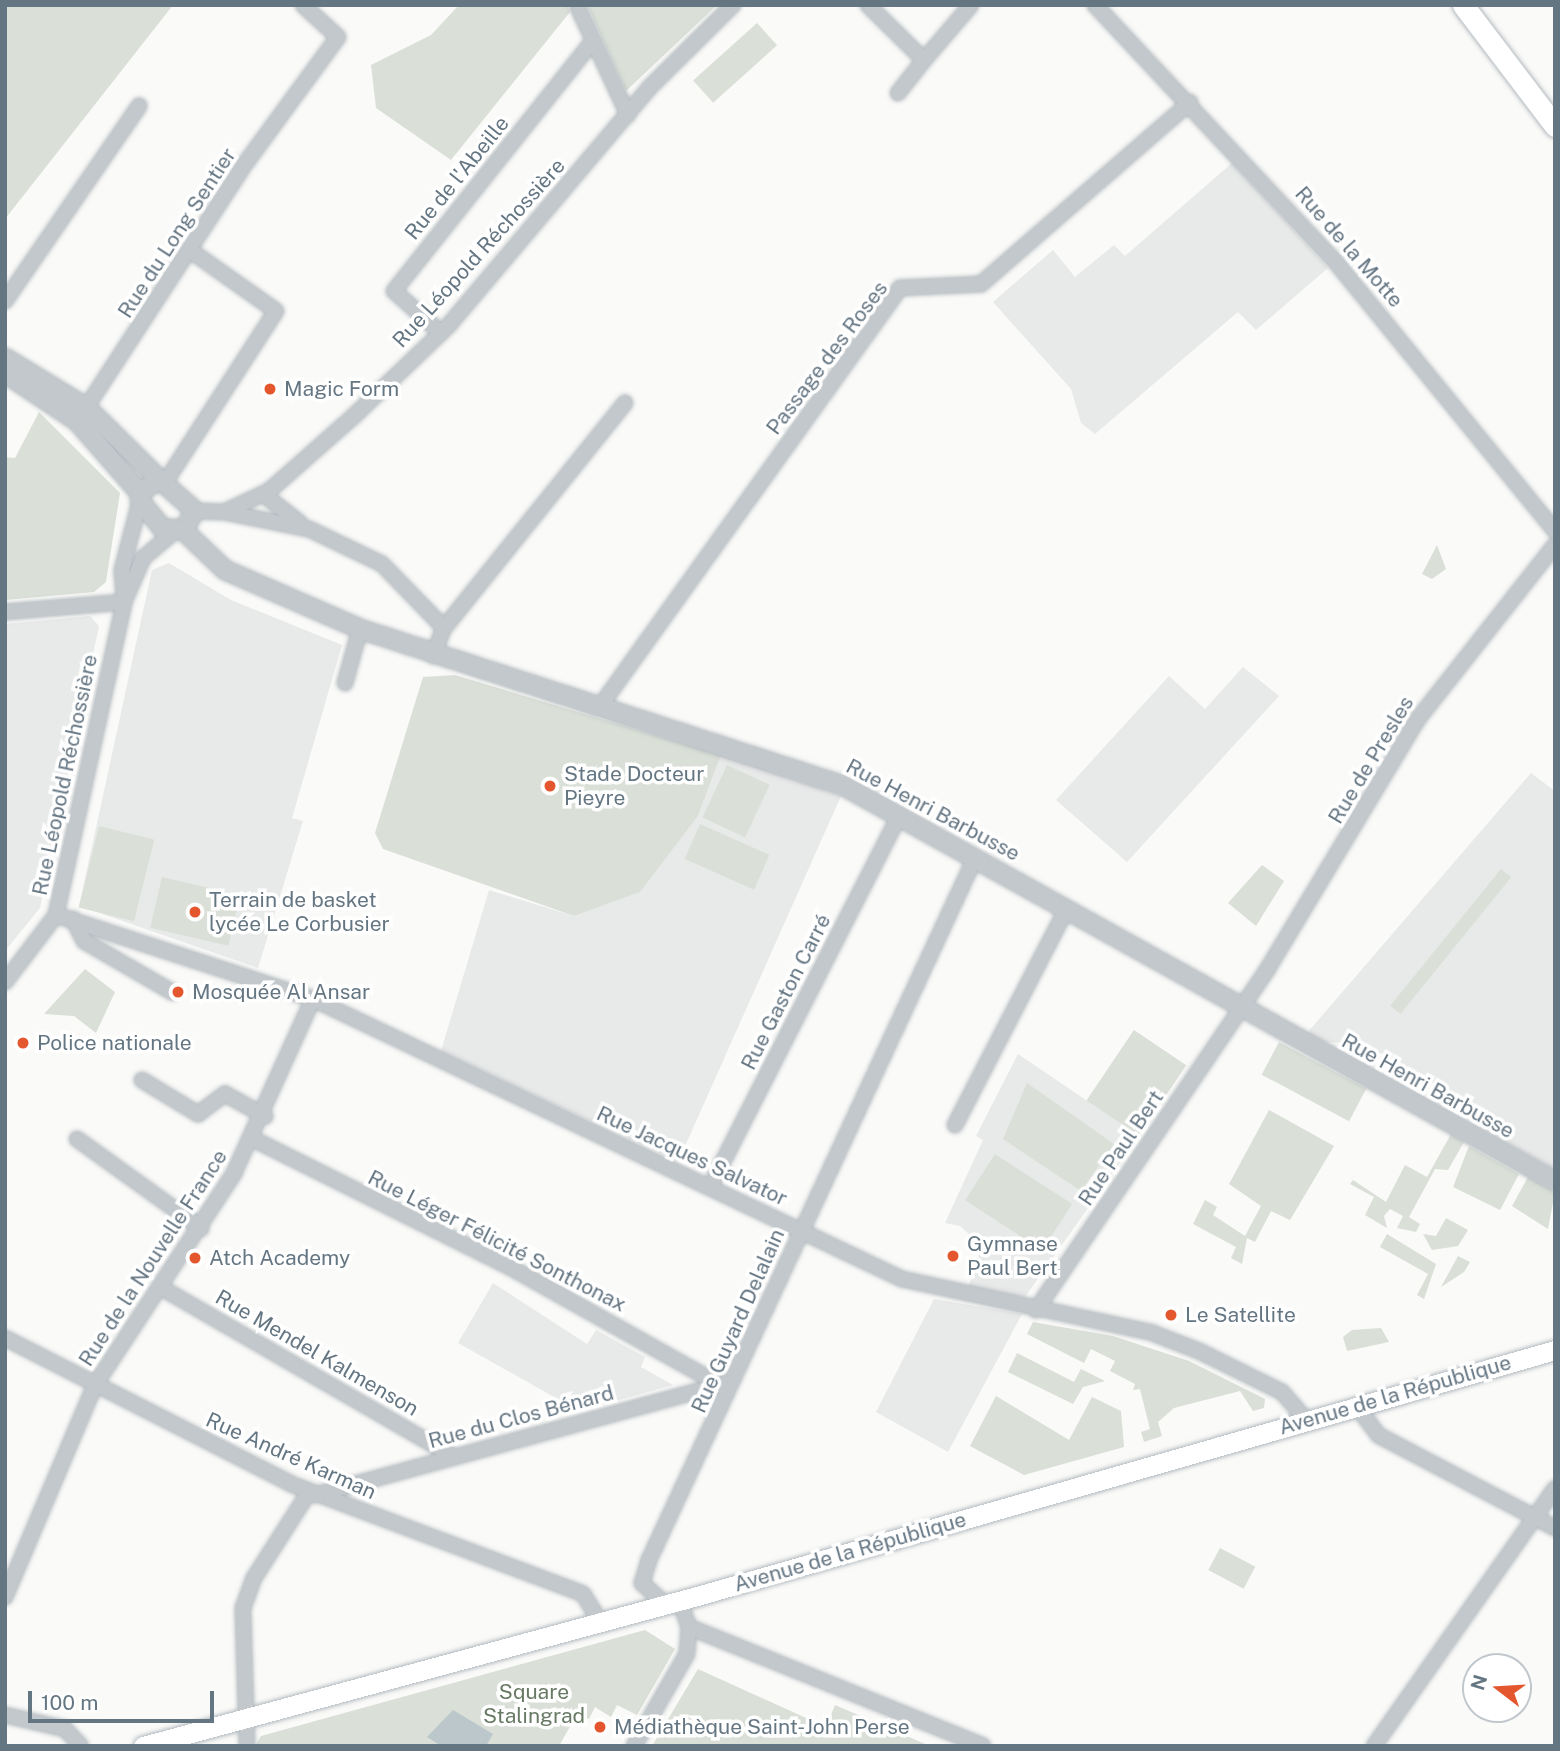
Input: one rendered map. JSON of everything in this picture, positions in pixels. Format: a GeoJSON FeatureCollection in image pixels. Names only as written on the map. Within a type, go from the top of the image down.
{"type":"FeatureCollection","features":[{"type":"Feature","properties":{"kind":"main road"},"geometry":{"type":"LineString","coordinates":[[1463,5],[1555,127]]}},
{"type":"Feature","properties":{"kind":"main road","name":"Avenue de la République"},"geometry":{"type":"LineString","coordinates":[[143,1746],[598,1618],[672,1601],[1359,1408],[1555,1350]]}},
{"type":"Feature","properties":{"kind":"street","name":"Rue du Long Sentier"},"geometry":{"type":"LineString","coordinates":[[82,414],[191,251],[245,163],[338,37],[303,5]]}},
{"type":"Feature","properties":{"kind":"street"},"geometry":{"type":"LineString","coordinates":[[577,5],[628,115]]}},
{"type":"Feature","properties":{"kind":"street","name":"Rue Léopold Réchossière"},"geometry":{"type":"LineString","coordinates":[[195,511],[224,512],[263,494],[441,333],[628,115],[733,5]]}},
{"type":"Feature","properties":{"kind":"street"},"geometry":{"type":"LineString","coordinates":[[868,5],[924,60]]}},
{"type":"Feature","properties":{"kind":"street"},"geometry":{"type":"LineString","coordinates":[[898,93],[971,5]]}},
{"type":"Feature","properties":{"kind":"street","name":"Rue de la Motte"},"geometry":{"type":"LineString","coordinates":[[1095,5],[1191,102],[1412,352],[1555,531]]}},
{"type":"Feature","properties":{"kind":"street","name":"Rue de l'Abeille"},"geometry":{"type":"LineString","coordinates":[[441,333],[394,291],[592,42]]}},
{"type":"Feature","properties":{"kind":"street","name":"Passage des Roses"},"geometry":{"type":"LineString","coordinates":[[601,705],[900,288],[981,284],[1191,102]]}},
{"type":"Feature","properties":{"kind":"street"},"geometry":{"type":"LineString","coordinates":[[5,301],[139,106]]}},
{"type":"Feature","properties":{"kind":"street"},"geometry":{"type":"LineString","coordinates":[[140,497],[162,480],[276,311],[191,251]]}},
{"type":"Feature","properties":{"kind":"street"},"geometry":{"type":"LineString","coordinates":[[5,358],[82,414],[195,511],[178,532]]}},
{"type":"Feature","properties":{"kind":"street"},"geometry":{"type":"LineString","coordinates":[[5,373],[82,414]]}},
{"type":"Feature","properties":{"kind":"street"},"geometry":{"type":"LineString","coordinates":[[433,656],[444,628],[625,402]]}},
{"type":"Feature","properties":{"kind":"street","name":"Rue Henri Barbusse"},"geometry":{"type":"LineString","coordinates":[[82,414],[140,497],[150,518],[178,532],[225,570],[360,629],[433,656],[601,705],[844,786],[1555,1181]]}},
{"type":"Feature","properties":{"kind":"street"},"geometry":{"type":"LineString","coordinates":[[263,494],[309,528],[382,564],[444,628]]}},
{"type":"Feature","properties":{"kind":"street","name":"Rue Léopold Réchossière"},"geometry":{"type":"LineString","coordinates":[[124,602],[122,570],[140,497]]}},
{"type":"Feature","properties":{"kind":"street"},"geometry":{"type":"LineString","coordinates":[[224,512],[309,528]]}},
{"type":"Feature","properties":{"kind":"street","name":"Rue Léopold Réchossière"},"geometry":{"type":"LineString","coordinates":[[5,982],[56,915],[124,602],[143,558],[178,532]]}},
{"type":"Feature","properties":{"kind":"street","name":"Rue de Presles"},"geometry":{"type":"LineString","coordinates":[[1240,1008],[1418,719],[1555,545]]}},
{"type":"Feature","properties":{"kind":"street"},"geometry":{"type":"LineString","coordinates":[[5,612],[124,602]]}},
{"type":"Feature","properties":{"kind":"street"},"geometry":{"type":"LineString","coordinates":[[345,683],[360,629]]}},
{"type":"Feature","properties":{"kind":"street","name":"Rue Gaston Carré"},"geometry":{"type":"LineString","coordinates":[[710,1187],[899,817]]}},
{"type":"Feature","properties":{"kind":"street","name":"Rue Guyard Delalain"},"geometry":{"type":"LineString","coordinates":[[672,1601],[642,1584],[649,1560],[737,1380],[801,1231],[975,858]]}},
{"type":"Feature","properties":{"kind":"street"},"geometry":{"type":"LineString","coordinates":[[955,1125],[1067,908]]}},
{"type":"Feature","properties":{"kind":"street","name":"Rue Jacques Salvator"},"geometry":{"type":"LineString","coordinates":[[56,915],[313,999],[902,1279],[1036,1310],[1150,1332],[1199,1351],[1282,1392],[1307,1421]]}},
{"type":"Feature","properties":{"kind":"street"},"geometry":{"type":"LineString","coordinates":[[74,919],[84,941],[172,992]]}},
{"type":"Feature","properties":{"kind":"street","name":"Rue de la Nouvelle France"},"geometry":{"type":"LineString","coordinates":[[5,1597],[95,1385],[201,1228],[253,1139],[313,999]]}},
{"type":"Feature","properties":{"kind":"street","name":"Rue Paul Bert"},"geometry":{"type":"LineString","coordinates":[[1036,1310],[1240,1008]]}},
{"type":"Feature","properties":{"kind":"street"},"geometry":{"type":"LineString","coordinates":[[142,1080],[198,1114],[225,1094],[265,1116]]}},
{"type":"Feature","properties":{"kind":"street"},"geometry":{"type":"LineString","coordinates":[[76,1139],[201,1228]]}},
{"type":"Feature","properties":{"kind":"street","name":"Rue Léger Félicité Sonthonax"},"geometry":{"type":"LineString","coordinates":[[253,1139],[510,1267],[720,1385]]}},
{"type":"Feature","properties":{"kind":"street","name":"Rue Mendel Kalmenson"},"geometry":{"type":"LineString","coordinates":[[160,1287],[454,1457]]}},
{"type":"Feature","properties":{"kind":"street","name":"Rue André Karman"},"geometry":{"type":"LineString","coordinates":[[5,1338],[312,1493],[583,1594],[598,1618]]}},
{"type":"Feature","properties":{"kind":"street","name":"Rue du Clos Bénard"},"geometry":{"type":"LineString","coordinates":[[312,1493],[737,1380]]}},
{"type":"Feature","properties":{"kind":"street"},"geometry":{"type":"LineString","coordinates":[[1359,1408],[1378,1435],[1555,1528]]}},
{"type":"Feature","properties":{"kind":"street"},"geometry":{"type":"LineString","coordinates":[[1374,1746],[1555,1488]]}},
{"type":"Feature","properties":{"kind":"street"},"geometry":{"type":"LineString","coordinates":[[247,1746],[243,1719],[243,1608],[312,1493]]}},
{"type":"Feature","properties":{"kind":"street"},"geometry":{"type":"LineString","coordinates":[[672,1601],[689,1627],[983,1746]]}},
{"type":"Feature","properties":{"kind":"street"},"geometry":{"type":"LineString","coordinates":[[634,1746],[687,1654],[689,1627]]}},
{"type":"Feature","properties":{"kind":"street"},"geometry":{"type":"LineString","coordinates":[[5,1715],[65,1729],[80,1746]]}},
{"type":"Feature","properties":{"kind":"shaded area"},"geometry":{"type":"Polygon","coordinates":[[[1232,163],[1328,268],[1256,330],[1238,312],[1095,434],[1081,423],[1071,389],[993,302],[1053,250],[1075,277],[1114,245],[1125,256],[1232,163]]]}},
{"type":"Feature","properties":{"kind":"shaded area"},"geometry":{"type":"Polygon","coordinates":[[[169,563],[231,600],[342,645],[292,818],[303,821],[258,968],[79,906],[152,570],[169,563]]]}},
{"type":"Feature","properties":{"kind":"shaded area"},"geometry":{"type":"Polygon","coordinates":[[[90,616],[99,626],[40,908],[5,951],[5,624],[90,616]]]}},
{"type":"Feature","properties":{"kind":"shaded area"},"geometry":{"type":"Polygon","coordinates":[[[1243,667],[1279,696],[1127,862],[1056,800],[1169,676],[1205,709],[1243,667]]]}},
{"type":"Feature","properties":{"kind":"shaded area"},"geometry":{"type":"Polygon","coordinates":[[[721,755],[841,796],[678,1162],[441,1051],[489,890],[574,916],[639,892],[698,816],[721,755]]]}},
{"type":"Feature","properties":{"kind":"shaded area"},"geometry":{"type":"Polygon","coordinates":[[[1531,773],[1555,791],[1555,1169],[1473,1124],[1477,1119],[1468,1103],[1364,1044],[1322,1042],[1307,1033],[1531,773]]]}},
{"type":"Feature","properties":{"kind":"shaded area"},"geometry":{"type":"Polygon","coordinates":[[[1018,1054],[1139,1136],[1025,1297],[968,1288],[982,1246],[960,1226],[945,1223],[983,1140],[976,1136],[1018,1054]]]}},
{"type":"Feature","properties":{"kind":"shaded area"},"geometry":{"type":"Polygon","coordinates":[[[493,1283],[587,1344],[596,1330],[645,1357],[641,1367],[673,1385],[579,1411],[458,1343],[493,1283]]]}},
{"type":"Feature","properties":{"kind":"shaded area"},"geometry":{"type":"Polygon","coordinates":[[[934,1299],[1022,1314],[948,1452],[876,1412],[934,1299]]]}},
{"type":"Feature","properties":{"kind":"shaded area"},"geometry":{"type":"Polygon","coordinates":[[[453,1710],[493,1734],[486,1746],[441,1746],[427,1737],[453,1710]]]}},
{"type":"Feature","properties":{"kind":"green space"},"geometry":{"type":"Polygon","coordinates":[[[5,5],[173,5],[5,219],[5,5]]]}},
{"type":"Feature","properties":{"kind":"green space"},"geometry":{"type":"Polygon","coordinates":[[[459,5],[567,5],[570,12],[451,160],[376,108],[371,65],[431,35],[459,5]]]}},
{"type":"Feature","properties":{"kind":"green space"},"geometry":{"type":"Polygon","coordinates":[[[587,5],[717,5],[626,91],[587,5]]]}},
{"type":"Feature","properties":{"kind":"green space"},"geometry":{"type":"Polygon","coordinates":[[[757,23],[777,45],[713,103],[693,81],[757,23]]]}},
{"type":"Feature","properties":{"kind":"green space"},"geometry":{"type":"Polygon","coordinates":[[[39,412],[120,493],[106,582],[94,592],[5,600],[5,457],[15,458],[39,412]]]}},
{"type":"Feature","properties":{"kind":"green space"},"geometry":{"type":"Polygon","coordinates":[[[1437,545],[1446,569],[1432,579],[1422,574],[1437,545]]]}},
{"type":"Feature","properties":{"kind":"green space","name":"Stade Docteur Pieyre"},"geometry":{"type":"Polygon","coordinates":[[[455,675],[721,755],[698,816],[640,892],[574,916],[383,849],[375,833],[423,677],[455,675]]]}},
{"type":"Feature","properties":{"kind":"green space"},"geometry":{"type":"Polygon","coordinates":[[[727,765],[770,785],[745,837],[702,818],[727,765]]]}},
{"type":"Feature","properties":{"kind":"green space"},"geometry":{"type":"Polygon","coordinates":[[[700,824],[769,855],[754,890],[685,859],[700,824]]]}},
{"type":"Feature","properties":{"kind":"green space"},"geometry":{"type":"Polygon","coordinates":[[[99,826],[154,840],[134,921],[79,908],[99,826]]]}},
{"type":"Feature","properties":{"kind":"green space"},"geometry":{"type":"Polygon","coordinates":[[[1262,865],[1284,881],[1256,926],[1228,903],[1262,865]]]}},
{"type":"Feature","properties":{"kind":"green space"},"geometry":{"type":"Polygon","coordinates":[[[1501,869],[1511,877],[1400,1014],[1390,1006],[1501,869]]]}},
{"type":"Feature","properties":{"kind":"green space","name":"Terrain de basket lycée Le Corbusier"},"geometry":{"type":"Polygon","coordinates":[[[162,877],[240,895],[228,946],[150,928],[162,877]]]}},
{"type":"Feature","properties":{"kind":"green space"},"geometry":{"type":"Polygon","coordinates":[[[85,969],[115,992],[96,1033],[74,1016],[44,1014],[85,969]]]}},
{"type":"Feature","properties":{"kind":"green space"},"geometry":{"type":"Polygon","coordinates":[[[1134,1030],[1186,1065],[1139,1136],[1086,1100],[1134,1030]]]}},
{"type":"Feature","properties":{"kind":"green space"},"geometry":{"type":"Polygon","coordinates":[[[1279,1042],[1366,1088],[1349,1121],[1262,1075],[1279,1042]]]}},
{"type":"Feature","properties":{"kind":"green space"},"geometry":{"type":"Polygon","coordinates":[[[1027,1083],[1114,1144],[1081,1191],[1003,1139],[1027,1083]]]}},
{"type":"Feature","properties":{"kind":"green space"},"geometry":{"type":"Polygon","coordinates":[[[1269,1110],[1334,1146],[1290,1220],[1271,1211],[1255,1242],[1247,1238],[1242,1264],[1231,1258],[1236,1247],[1193,1224],[1205,1200],[1217,1207],[1213,1215],[1245,1236],[1261,1206],[1229,1184],[1269,1110]]]}},
{"type":"Feature","properties":{"kind":"green space"},"geometry":{"type":"Polygon","coordinates":[[[1451,1134],[1464,1142],[1448,1170],[1435,1169],[1409,1217],[1420,1224],[1416,1232],[1397,1228],[1403,1216],[1390,1209],[1384,1216],[1387,1228],[1365,1215],[1374,1197],[1350,1184],[1353,1180],[1386,1202],[1405,1165],[1427,1177],[1451,1134]]]}},
{"type":"Feature","properties":{"kind":"green space"},"geometry":{"type":"Polygon","coordinates":[[[1469,1146],[1519,1174],[1500,1210],[1453,1187],[1469,1146]]]}},
{"type":"Feature","properties":{"kind":"green space"},"geometry":{"type":"Polygon","coordinates":[[[995,1154],[1072,1204],[1042,1250],[965,1200],[995,1154]]]}},
{"type":"Feature","properties":{"kind":"green space"},"geometry":{"type":"Polygon","coordinates":[[[1528,1177],[1555,1192],[1548,1229],[1512,1206],[1528,1177]]]}},
{"type":"Feature","properties":{"kind":"green space"},"geometry":{"type":"Polygon","coordinates":[[[1446,1218],[1468,1230],[1458,1246],[1432,1250],[1423,1234],[1436,1236],[1446,1218]]]}},
{"type":"Feature","properties":{"kind":"green space"},"geometry":{"type":"Polygon","coordinates":[[[1387,1234],[1436,1264],[1424,1299],[1417,1295],[1428,1274],[1380,1247],[1387,1234]]]}},
{"type":"Feature","properties":{"kind":"green space"},"geometry":{"type":"Polygon","coordinates":[[[1458,1256],[1470,1262],[1464,1272],[1441,1287],[1458,1256]]]}},
{"type":"Feature","properties":{"kind":"green space"},"geometry":{"type":"Polygon","coordinates":[[[1033,1322],[1113,1336],[1189,1361],[1265,1399],[1264,1408],[1253,1411],[1240,1391],[1174,1408],[1158,1422],[1162,1436],[1144,1442],[1141,1432],[1150,1429],[1140,1389],[1133,1390],[1135,1384],[1110,1371],[1115,1361],[1091,1349],[1084,1363],[1027,1334],[1033,1322]]]}},
{"type":"Feature","properties":{"kind":"green space"},"geometry":{"type":"Polygon","coordinates":[[[1381,1328],[1389,1342],[1347,1351],[1343,1337],[1352,1330],[1381,1328]]]}},
{"type":"Feature","properties":{"kind":"green space"},"geometry":{"type":"Polygon","coordinates":[[[1017,1353],[1074,1382],[1081,1369],[1105,1381],[1083,1387],[1073,1404],[1008,1372],[1017,1353]]]}},
{"type":"Feature","properties":{"kind":"green space"},"geometry":{"type":"Polygon","coordinates":[[[996,1396],[1069,1440],[1092,1397],[1121,1411],[1124,1447],[1024,1475],[970,1446],[996,1396]]]}},
{"type":"Feature","properties":{"kind":"green space"},"geometry":{"type":"Polygon","coordinates":[[[1220,1548],[1255,1567],[1244,1589],[1208,1570],[1220,1548]]]}},
{"type":"Feature","properties":{"kind":"green space","name":"Square Stalingrad"},"geometry":{"type":"Polygon","coordinates":[[[645,1630],[675,1649],[637,1715],[617,1705],[611,1717],[595,1707],[589,1719],[577,1714],[559,1746],[255,1746],[261,1736],[645,1630]]]}},
{"type":"Feature","properties":{"kind":"green space"},"geometry":{"type":"Polygon","coordinates":[[[698,1669],[826,1727],[835,1705],[930,1746],[652,1746],[698,1669]]]}},
{"type":"Feature","properties":{"kind":"place","name":"Magic Form"},"geometry":{"type":"Point","coordinates":[270,389]}},
{"type":"Feature","properties":{"kind":"place","name":"Stade Docteur Pieyre"},"geometry":{"type":"Point","coordinates":[550,786]}},
{"type":"Feature","properties":{"kind":"place","name":"Terrain de basket lycée Le Corbusier"},"geometry":{"type":"Point","coordinates":[195,912]}},
{"type":"Feature","properties":{"kind":"place","name":"Mosquée Al Ansar"},"geometry":{"type":"Point","coordinates":[178,992]}},
{"type":"Feature","properties":{"kind":"place","name":"Police nationale"},"geometry":{"type":"Point","coordinates":[23,1043]}},
{"type":"Feature","properties":{"kind":"place","name":"Gymnase Paul Bert"},"geometry":{"type":"Point","coordinates":[953,1256]}},
{"type":"Feature","properties":{"kind":"place","name":"Atch Academy"},"geometry":{"type":"Point","coordinates":[195,1258]}},
{"type":"Feature","properties":{"kind":"place","name":"Le Satellite"},"geometry":{"type":"Point","coordinates":[1171,1315]}},
{"type":"Feature","properties":{"kind":"place","name":"Médiathèque Saint-John Perse"},"geometry":{"type":"Point","coordinates":[600,1727]}}]}
